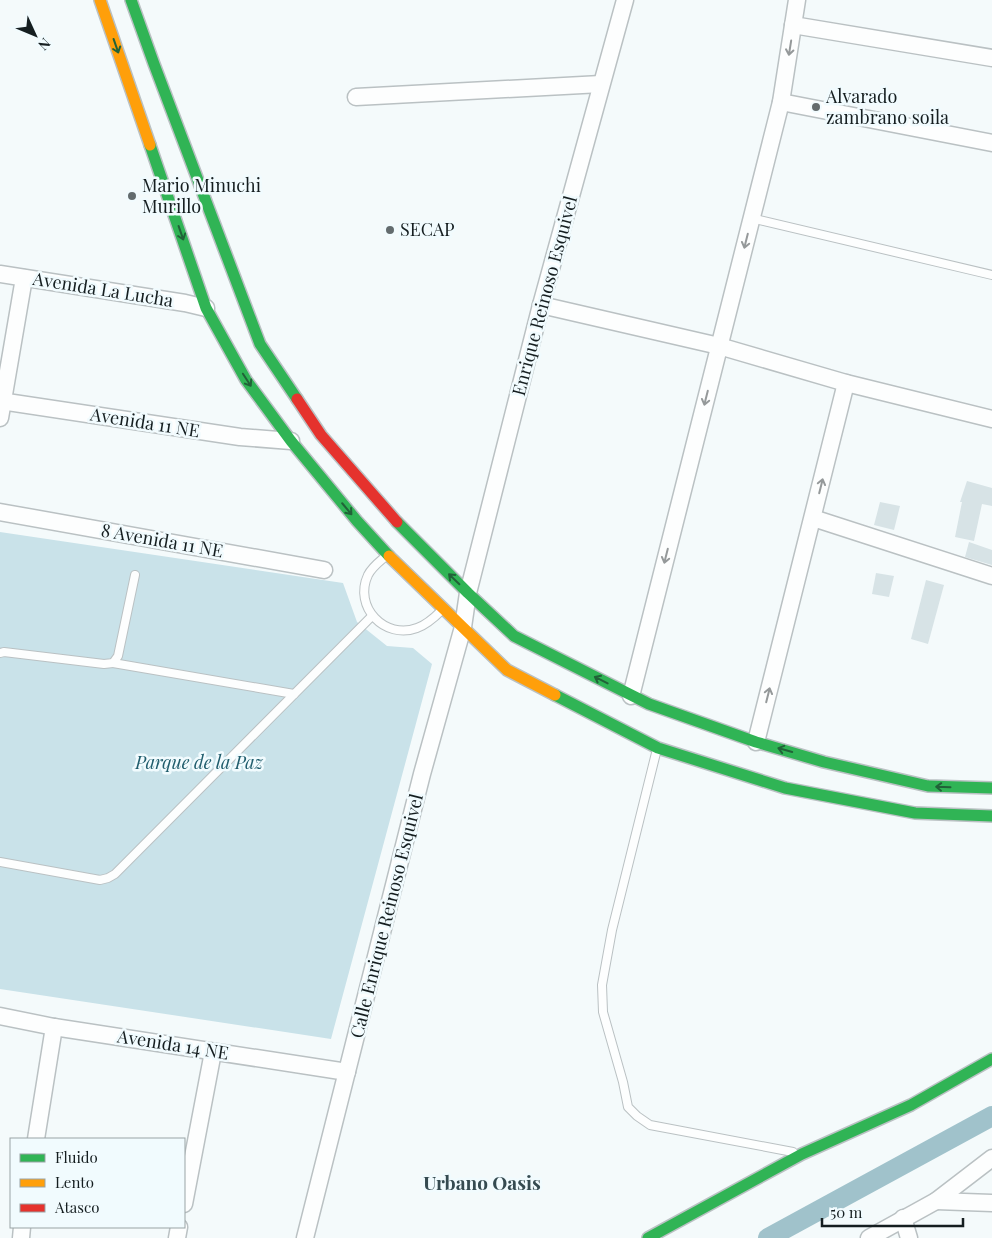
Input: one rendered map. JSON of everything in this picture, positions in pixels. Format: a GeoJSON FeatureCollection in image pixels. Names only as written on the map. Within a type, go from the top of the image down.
{"type":"FeatureCollection","features":[{"type":"Feature","properties":{"kind":"main road"},"geometry":{"type":"LineString","coordinates":[[100,0],[206,308],[246,380],[291,441],[345,507],[388,555],[507,670],[658,748],[785,788],[915,813],[992,816]]}},
{"type":"Feature","properties":{"kind":"main road"},"geometry":{"type":"LineString","coordinates":[[132,0],[154,64],[260,344],[321,435],[403,529],[514,636],[649,704],[756,742],[824,762],[928,786],[992,788]]}},
{"type":"Feature","properties":{"kind":"main road"},"geometry":{"type":"LineString","coordinates":[[648,1238],[802,1154],[911,1105],[992,1059]]}},
{"type":"Feature","properties":{"kind":"street","name":"Enrique Reinoso Esquivel"},"geometry":{"type":"LineString","coordinates":[[468,593],[541,305],[624,0]]}},
{"type":"Feature","properties":{"kind":"street"},"geometry":{"type":"LineString","coordinates":[[631,696],[781,102],[797,0]]}},
{"type":"Feature","properties":{"kind":"street"},"geometry":{"type":"LineString","coordinates":[[793,25],[992,58]]}},
{"type":"Feature","properties":{"kind":"street"},"geometry":{"type":"LineString","coordinates":[[356,97],[601,84]]}},
{"type":"Feature","properties":{"kind":"street"},"geometry":{"type":"LineString","coordinates":[[781,102],[992,143]]}},
{"type":"Feature","properties":{"kind":"street","name":"Avenida La Lucha"},"geometry":{"type":"LineString","coordinates":[[0,274],[185,303],[206,308]]}},
{"type":"Feature","properties":{"kind":"street"},"geometry":{"type":"LineString","coordinates":[[0,418],[24,278]]}},
{"type":"Feature","properties":{"kind":"street"},"geometry":{"type":"LineString","coordinates":[[541,305],[719,346],[846,383],[992,419]]}},
{"type":"Feature","properties":{"kind":"street"},"geometry":{"type":"LineString","coordinates":[[756,742],[846,383]]}},
{"type":"Feature","properties":{"kind":"street","name":"Avenida 11 NE"},"geometry":{"type":"LineString","coordinates":[[2,401],[240,437],[291,441]]}},
{"type":"Feature","properties":{"kind":"street","name":"8 Avenida 11 NE"},"geometry":{"type":"LineString","coordinates":[[0,512],[324,570]]}},
{"type":"Feature","properties":{"kind":"street"},"geometry":{"type":"LineString","coordinates":[[813,518],[992,576]]}},
{"type":"Feature","properties":{"kind":"street","name":"Calle Enrique Reinoso Esquivel"},"geometry":{"type":"LineString","coordinates":[[304,1238],[348,1072],[420,784],[463,627],[468,593]]}},
{"type":"Feature","properties":{"kind":"street","name":"Avenida 14 NE"},"geometry":{"type":"LineString","coordinates":[[0,1016],[54,1027],[348,1072]]}},
{"type":"Feature","properties":{"kind":"street"},"geometry":{"type":"LineString","coordinates":[[36,1138],[54,1027]]}},
{"type":"Feature","properties":{"kind":"street"},"geometry":{"type":"LineString","coordinates":[[185,1199],[214,1052]]}},
{"type":"Feature","properties":{"kind":"street"},"geometry":{"type":"LineString","coordinates":[[869,1238],[909,1231],[936,1200],[992,1158]]}},
{"type":"Feature","properties":{"kind":"street"},"geometry":{"type":"LineString","coordinates":[[936,1200],[992,1203]]}},
{"type":"Feature","properties":{"kind":"lane"},"geometry":{"type":"LineString","coordinates":[[752,218],[992,275]]}},
{"type":"Feature","properties":{"kind":"lane"},"geometry":{"type":"LineString","coordinates":[[388,555],[374,566],[364,585],[367,607],[372,616],[381,625],[393,630],[406,631],[418,628],[429,622],[444,609]]}},
{"type":"Feature","properties":{"kind":"lane"},"geometry":{"type":"LineString","coordinates":[[113,663],[118,656],[135,575]]}},
{"type":"Feature","properties":{"kind":"lane"},"geometry":{"type":"LineString","coordinates":[[0,862],[100,880],[108,878],[372,616]]}},
{"type":"Feature","properties":{"kind":"lane"},"geometry":{"type":"LineString","coordinates":[[0,653],[104,664],[113,663],[294,694]]}},
{"type":"Feature","properties":{"kind":"lane"},"geometry":{"type":"LineString","coordinates":[[658,748],[612,930],[602,985],[603,1012],[623,1082],[628,1107],[650,1125],[802,1154]]}},
{"type":"Feature","properties":{"kind":"green space","name":"Parque de la Paz"},"geometry":{"type":"Polygon","coordinates":[[[0,532],[343,583],[357,622],[387,646],[413,648],[432,664],[331,1039],[0,989],[0,532]]]}},
{"type":"Feature","properties":{"kind":"building"},"geometry":{"type":"Polygon","coordinates":[[[967,481],[992,488],[992,506],[982,504],[974,541],[955,537],[962,502],[960,502],[967,481]]]}},
{"type":"Feature","properties":{"kind":"building"},"geometry":{"type":"Polygon","coordinates":[[[880,502],[900,506],[894,530],[874,525],[880,502]]]}},
{"type":"Feature","properties":{"kind":"building"},"geometry":{"type":"Polygon","coordinates":[[[969,542],[992,550],[992,565],[965,557],[969,542]]]}},
{"type":"Feature","properties":{"kind":"building"},"geometry":{"type":"Polygon","coordinates":[[[876,573],[894,576],[889,597],[872,594],[876,573]]]}},
{"type":"Feature","properties":{"kind":"building"},"geometry":{"type":"Polygon","coordinates":[[[926,580],[944,585],[928,644],[911,639],[926,580]]]}},
{"type":"Feature","properties":{"kind":"waterway"},"geometry":{"type":"LineString","coordinates":[[768,1238],[992,1116]]}},
{"type":"Feature","properties":{"kind":"traffic: fast"},"geometry":{"type":"LineString","coordinates":[[131,0],[260,344],[297,399]]}},
{"type":"Feature","properties":{"kind":"traffic: fast"},"geometry":{"type":"LineString","coordinates":[[150,145],[206,308],[246,380],[291,441],[357,521],[389,556]]}},
{"type":"Feature","properties":{"kind":"traffic: fast"},"geometry":{"type":"LineString","coordinates":[[397,522],[514,636],[649,704],[756,742],[824,762],[928,786],[992,788]]}},
{"type":"Feature","properties":{"kind":"traffic: fast"},"geometry":{"type":"LineString","coordinates":[[555,695],[658,748],[785,788],[915,813],[992,816]]}},
{"type":"Feature","properties":{"kind":"traffic: fast"},"geometry":{"type":"LineString","coordinates":[[648,1238],[802,1154],[911,1105],[992,1059]]}},
{"type":"Feature","properties":{"kind":"traffic: slow"},"geometry":{"type":"LineString","coordinates":[[100,0],[150,145]]}},
{"type":"Feature","properties":{"kind":"traffic: slow"},"geometry":{"type":"LineString","coordinates":[[389,556],[507,670],[555,695]]}},
{"type":"Feature","properties":{"kind":"traffic: jam"},"geometry":{"type":"LineString","coordinates":[[297,399],[321,435],[397,522]]}},
{"type":"Feature","properties":{"kind":"place","name":"Alvarado zambrano soila"},"geometry":{"type":"Point","coordinates":[816,107]}},
{"type":"Feature","properties":{"kind":"place","name":"Mario Minuchi Murillo"},"geometry":{"type":"Point","coordinates":[132,196]}},
{"type":"Feature","properties":{"kind":"place","name":"SECAP"},"geometry":{"type":"Point","coordinates":[390,230]}},
{"type":"Feature","properties":{"kind":"district","name":"Urbano Oasis"},"geometry":{"type":"Point","coordinates":[482,1183]}}]}
